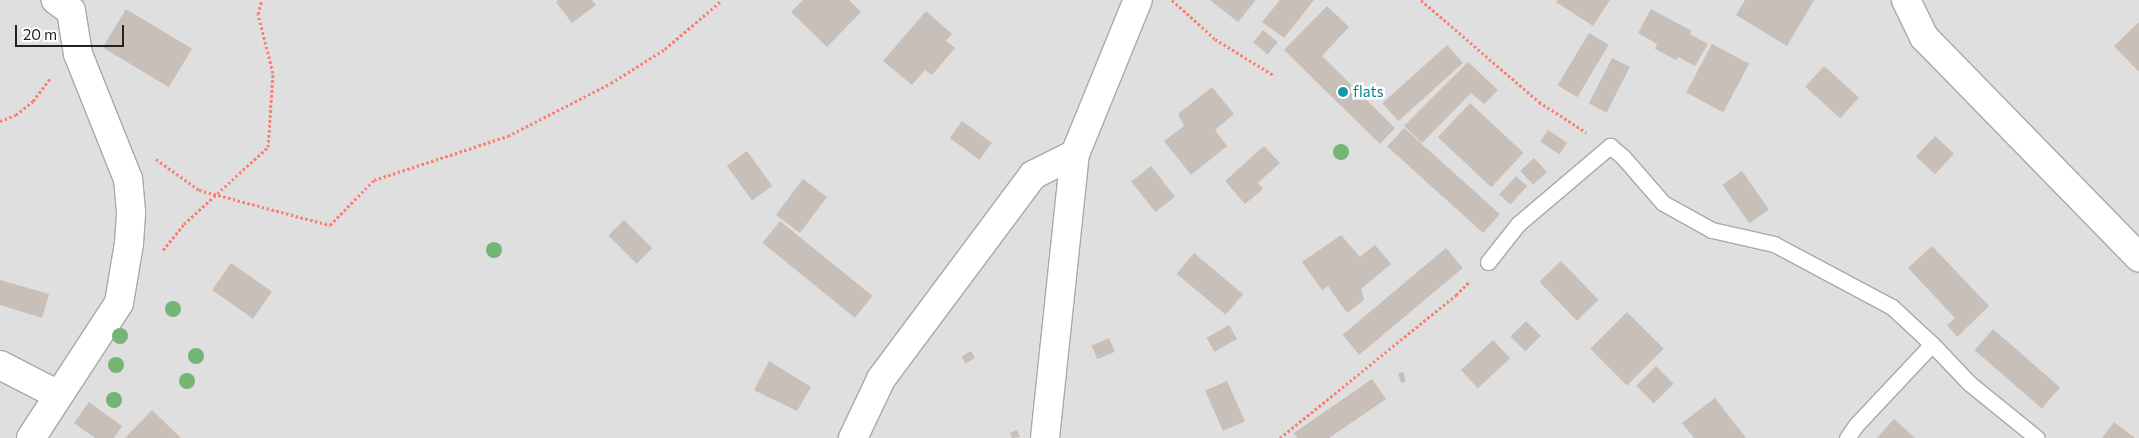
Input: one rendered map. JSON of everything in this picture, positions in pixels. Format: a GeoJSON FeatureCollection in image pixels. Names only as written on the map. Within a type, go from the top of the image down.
{"type":"FeatureCollection","features":[{"type":"Feature","properties":{"kind":"street"},"geometry":{"type":"LineString","coordinates":[[1045,438],[1075,154],[1138,0]]}},
{"type":"Feature","properties":{"kind":"street"},"geometry":{"type":"LineString","coordinates":[[1906,0],[1924,37],[2139,257]]}},
{"type":"Feature","properties":{"kind":"street"},"geometry":{"type":"LineString","coordinates":[[31,438],[119,303],[129,243],[131,212],[128,179],[78,54],[67,4]]}},
{"type":"Feature","properties":{"kind":"street"},"geometry":{"type":"LineString","coordinates":[[853,438],[881,379],[1033,175],[1075,154]]}},
{"type":"Feature","properties":{"kind":"street"},"geometry":{"type":"LineString","coordinates":[[0,365],[58,395]]}},
{"type":"Feature","properties":{"kind":"lane"},"geometry":{"type":"LineString","coordinates":[[1488,262],[1518,224],[1610,146],[1623,157],[1663,203],[1712,230],[1774,244],[1892,307],[1932,344],[1969,383],[2037,438]]}},
{"type":"Feature","properties":{"kind":"lane"},"geometry":{"type":"LineString","coordinates":[[1847,438],[1856,424],[1932,344]]}},
{"type":"Feature","properties":{"kind":"path"},"geometry":{"type":"LineString","coordinates":[[160,253],[184,224],[268,147],[273,74],[258,14],[262,0]]}},
{"type":"Feature","properties":{"kind":"path"},"geometry":{"type":"LineString","coordinates":[[152,156],[199,190],[330,225],[374,180],[508,136],[611,83],[665,49],[722,0]]}},
{"type":"Feature","properties":{"kind":"path"},"geometry":{"type":"LineString","coordinates":[[1172,0],[1214,39],[1275,76]]}},
{"type":"Feature","properties":{"kind":"path"},"geometry":{"type":"LineString","coordinates":[[1421,0],[1539,102],[1610,146]]}},
{"type":"Feature","properties":{"kind":"path"},"geometry":{"type":"LineString","coordinates":[[0,121],[16,115],[34,101],[56,69],[78,54]]}},
{"type":"Feature","properties":{"kind":"path"},"geometry":{"type":"LineString","coordinates":[[1280,438],[1456,295],[1488,262]]}},
{"type":"Feature","properties":{"kind":"shaded area"},"geometry":{"type":"Polygon","coordinates":[[[0,0],[2139,0],[2139,438],[0,438],[0,0]]]}},
{"type":"Feature","properties":{"kind":"building"},"geometry":{"type":"Polygon","coordinates":[[[558,0],[592,0],[596,5],[572,23],[556,2],[558,0]]]}},
{"type":"Feature","properties":{"kind":"building"},"geometry":{"type":"Polygon","coordinates":[[[803,0],[849,0],[861,12],[827,47],[791,12],[803,0]]]}},
{"type":"Feature","properties":{"kind":"building"},"geometry":{"type":"Polygon","coordinates":[[[1210,0],[1256,0],[1238,22],[1210,0]]]}},
{"type":"Feature","properties":{"kind":"building"},"geometry":{"type":"Polygon","coordinates":[[[1280,0],[1314,0],[1284,38],[1262,22],[1280,0]]]}},
{"type":"Feature","properties":{"kind":"building"},"geometry":{"type":"Polygon","coordinates":[[[1557,0],[1610,0],[1593,26],[1556,2],[1557,0]]]}},
{"type":"Feature","properties":{"kind":"building"},"geometry":{"type":"Polygon","coordinates":[[[1745,0],[1814,0],[1787,46],[1736,15],[1745,0]]]}},
{"type":"Feature","properties":{"kind":"building","name":"flats"},"geometry":{"type":"Polygon","coordinates":[[[1327,6],[1349,27],[1322,56],[1395,128],[1380,144],[1284,50],[1327,6]]]}},
{"type":"Feature","properties":{"kind":"building"},"geometry":{"type":"Polygon","coordinates":[[[126,9],[192,49],[169,87],[103,48],[126,9]]]}},
{"type":"Feature","properties":{"kind":"building"},"geometry":{"type":"Polygon","coordinates":[[[1651,9],[1692,31],[1690,34],[1708,44],[1695,66],[1678,57],[1676,60],[1655,49],[1657,44],[1638,33],[1651,9]]]}},
{"type":"Feature","properties":{"kind":"building"},"geometry":{"type":"Polygon","coordinates":[[[926,11],[952,34],[946,41],[955,48],[932,75],[925,70],[912,85],[883,61],[926,11]]]}},
{"type":"Feature","properties":{"kind":"building"},"geometry":{"type":"Polygon","coordinates":[[[2139,22],[2139,72],[2114,46],[2139,22]]]}},
{"type":"Feature","properties":{"kind":"building"},"geometry":{"type":"Polygon","coordinates":[[[1263,30],[1278,42],[1268,54],[1253,42],[1263,30]]]}},
{"type":"Feature","properties":{"kind":"building"},"geometry":{"type":"Polygon","coordinates":[[[1589,33],[1609,45],[1577,97],[1558,85],[1589,33]]]}},
{"type":"Feature","properties":{"kind":"building"},"geometry":{"type":"Polygon","coordinates":[[[1712,44],[1749,64],[1723,112],[1686,93],[1712,44]]]}},
{"type":"Feature","properties":{"kind":"building"},"geometry":{"type":"Polygon","coordinates":[[[1447,45],[1463,63],[1398,121],[1382,103],[1447,45]]]}},
{"type":"Feature","properties":{"kind":"building"},"geometry":{"type":"Polygon","coordinates":[[[1612,58],[1630,67],[1607,113],[1589,103],[1612,58]]]}},
{"type":"Feature","properties":{"kind":"building"},"geometry":{"type":"Polygon","coordinates":[[[1468,62],[1498,90],[1484,104],[1471,93],[1422,143],[1404,126],[1468,62]]]}},
{"type":"Feature","properties":{"kind":"building"},"geometry":{"type":"Polygon","coordinates":[[[1824,66],[1859,97],[1840,118],[1805,87],[1824,66]]]}},
{"type":"Feature","properties":{"kind":"building"},"geometry":{"type":"Polygon","coordinates":[[[1212,87],[1234,114],[1215,130],[1227,146],[1191,175],[1164,141],[1184,126],[1178,114],[1212,87]]]}},
{"type":"Feature","properties":{"kind":"building"},"geometry":{"type":"Polygon","coordinates":[[[1470,103],[1523,153],[1491,187],[1438,137],[1470,103]]]}},
{"type":"Feature","properties":{"kind":"building"},"geometry":{"type":"Polygon","coordinates":[[[962,121],[992,143],[980,160],[950,138],[962,121]]]}},
{"type":"Feature","properties":{"kind":"building","name":"flats"},"geometry":{"type":"Polygon","coordinates":[[[1404,128],[1500,214],[1483,233],[1387,147],[1404,128]]]}},
{"type":"Feature","properties":{"kind":"building"},"geometry":{"type":"Polygon","coordinates":[[[1548,130],[1567,143],[1559,154],[1540,142],[1548,130]]]}},
{"type":"Feature","properties":{"kind":"building"},"geometry":{"type":"Polygon","coordinates":[[[1935,136],[1954,154],[1935,174],[1916,156],[1935,136]]]}},
{"type":"Feature","properties":{"kind":"building"},"geometry":{"type":"Polygon","coordinates":[[[1264,146],[1280,163],[1258,183],[1263,189],[1245,204],[1225,181],[1264,146]]]}},
{"type":"Feature","properties":{"kind":"building"},"geometry":{"type":"Polygon","coordinates":[[[747,151],[772,186],[752,200],[727,166],[747,151]]]}},
{"type":"Feature","properties":{"kind":"building"},"geometry":{"type":"Polygon","coordinates":[[[1534,158],[1547,172],[1533,185],[1520,171],[1534,158]]]}},
{"type":"Feature","properties":{"kind":"building"},"geometry":{"type":"Polygon","coordinates":[[[1151,166],[1175,197],[1155,212],[1131,181],[1151,166]]]}},
{"type":"Feature","properties":{"kind":"building"},"geometry":{"type":"Polygon","coordinates":[[[1742,171],[1769,210],[1749,223],[1722,185],[1742,171]]]}},
{"type":"Feature","properties":{"kind":"building"},"geometry":{"type":"Polygon","coordinates":[[[1516,176],[1527,186],[1510,205],[1499,195],[1516,176]]]}},
{"type":"Feature","properties":{"kind":"building"},"geometry":{"type":"Polygon","coordinates":[[[803,179],[827,197],[800,233],[776,215],[803,179]]]}},
{"type":"Feature","properties":{"kind":"building"},"geometry":{"type":"Polygon","coordinates":[[[624,220],[652,248],[637,264],[608,236],[624,220]]]}},
{"type":"Feature","properties":{"kind":"building"},"geometry":{"type":"Polygon","coordinates":[[[780,221],[872,296],[855,318],[762,243],[780,221]]]}},
{"type":"Feature","properties":{"kind":"building"},"geometry":{"type":"Polygon","coordinates":[[[1341,235],[1360,257],[1375,245],[1391,264],[1361,289],[1364,300],[1347,313],[1328,286],[1322,290],[1302,262],[1341,235]]]}},
{"type":"Feature","properties":{"kind":"building"},"geometry":{"type":"Polygon","coordinates":[[[1932,246],[1989,306],[1957,337],[1947,325],[1955,318],[1908,268],[1932,246]]]}},
{"type":"Feature","properties":{"kind":"building"},"geometry":{"type":"Polygon","coordinates":[[[1446,248],[1463,268],[1359,355],[1343,335],[1446,248]]]}},
{"type":"Feature","properties":{"kind":"building"},"geometry":{"type":"Polygon","coordinates":[[[1194,253],[1243,294],[1226,315],[1177,274],[1194,253]]]}},
{"type":"Feature","properties":{"kind":"building"},"geometry":{"type":"Polygon","coordinates":[[[1561,261],[1599,300],[1577,321],[1539,282],[1561,261]]]}},
{"type":"Feature","properties":{"kind":"building"},"geometry":{"type":"Polygon","coordinates":[[[231,263],[272,292],[253,319],[212,290],[231,263]]]}},
{"type":"Feature","properties":{"kind":"building"},"geometry":{"type":"Polygon","coordinates":[[[0,280],[49,294],[42,318],[0,305],[0,280]]]}},
{"type":"Feature","properties":{"kind":"building"},"geometry":{"type":"Polygon","coordinates":[[[1627,312],[1664,349],[1627,386],[1590,349],[1627,312]]]}},
{"type":"Feature","properties":{"kind":"building"},"geometry":{"type":"Polygon","coordinates":[[[1526,321],[1541,336],[1525,351],[1510,337],[1526,321]]]}},
{"type":"Feature","properties":{"kind":"building"},"geometry":{"type":"Polygon","coordinates":[[[1229,325],[1237,339],[1214,352],[1206,338],[1229,325]]]}},
{"type":"Feature","properties":{"kind":"building"},"geometry":{"type":"Polygon","coordinates":[[[1993,329],[2060,387],[2042,409],[1975,350],[1993,329]]]}},
{"type":"Feature","properties":{"kind":"building"},"geometry":{"type":"Polygon","coordinates":[[[1109,338],[1115,352],[1097,359],[1092,345],[1109,338]]]}},
{"type":"Feature","properties":{"kind":"building"},"geometry":{"type":"Polygon","coordinates":[[[1493,340],[1510,358],[1478,388],[1461,370],[1493,340]]]}},
{"type":"Feature","properties":{"kind":"building"},"geometry":{"type":"Polygon","coordinates":[[[971,351],[975,358],[965,363],[961,356],[971,351]]]}},
{"type":"Feature","properties":{"kind":"building"},"geometry":{"type":"Polygon","coordinates":[[[769,361],[811,387],[797,411],[754,390],[769,361]]]}},
{"type":"Feature","properties":{"kind":"building"},"geometry":{"type":"Polygon","coordinates":[[[1656,366],[1674,384],[1654,403],[1636,386],[1656,366]]]}},
{"type":"Feature","properties":{"kind":"building"},"geometry":{"type":"Polygon","coordinates":[[[1403,372],[1406,382],[1401,383],[1398,373],[1403,372]]]}},
{"type":"Feature","properties":{"kind":"building"},"geometry":{"type":"Polygon","coordinates":[[[1372,379],[1386,399],[1329,438],[1297,438],[1294,433],[1372,379]]]}},
{"type":"Feature","properties":{"kind":"building"},"geometry":{"type":"Polygon","coordinates":[[[1227,381],[1245,421],[1223,431],[1205,391],[1227,381]]]}},
{"type":"Feature","properties":{"kind":"building"},"geometry":{"type":"Polygon","coordinates":[[[1715,398],[1746,438],[1694,438],[1682,423],[1715,398]]]}},
{"type":"Feature","properties":{"kind":"building"},"geometry":{"type":"Polygon","coordinates":[[[89,402],[122,426],[114,438],[95,438],[74,423],[89,402]]]}},
{"type":"Feature","properties":{"kind":"building"},"geometry":{"type":"Polygon","coordinates":[[[152,410],[181,438],[125,438],[152,410]]]}},
{"type":"Feature","properties":{"kind":"building"},"geometry":{"type":"Polygon","coordinates":[[[1894,419],[1915,438],[1877,438],[1894,419]]]}},
{"type":"Feature","properties":{"kind":"building"},"geometry":{"type":"Polygon","coordinates":[[[2114,422],[2135,438],[2102,438],[2114,422]]]}},
{"type":"Feature","properties":{"kind":"building"},"geometry":{"type":"Polygon","coordinates":[[[1017,430],[1020,437],[1012,438],[1010,433],[1017,430]]]}},
{"type":"Feature","properties":{"kind":"place","name":"flats"},"geometry":{"type":"Point","coordinates":[1343,92]}}]}
